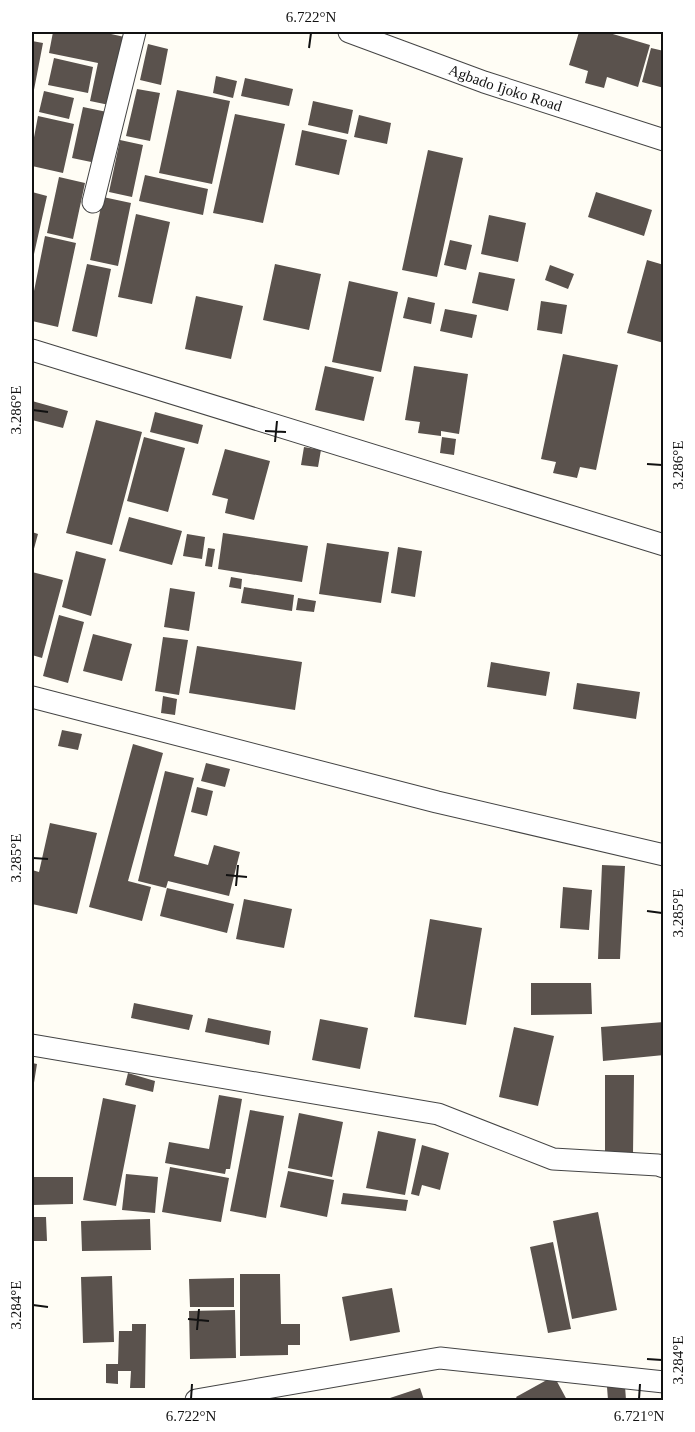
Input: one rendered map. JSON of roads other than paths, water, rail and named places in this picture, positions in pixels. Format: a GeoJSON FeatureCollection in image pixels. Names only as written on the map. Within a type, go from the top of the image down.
{"type":"FeatureCollection","features":[{"type":"Feature","properties":{"kind":"street"},"geometry":{"type":"LineString","coordinates":[[93,202],[135,32]]}},
{"type":"Feature","properties":{"kind":"street","name":"Agbado Ijoko Road"},"geometry":{"type":"LineString","coordinates":[[349,32],[484,82],[663,140]]}},
{"type":"Feature","properties":{"kind":"street"},"geometry":{"type":"LineString","coordinates":[[32,350],[663,545]]}},
{"type":"Feature","properties":{"kind":"street"},"geometry":{"type":"LineString","coordinates":[[32,697],[437,802],[663,855]]}},
{"type":"Feature","properties":{"kind":"street"},"geometry":{"type":"LineString","coordinates":[[32,1045],[438,1114],[553,1159],[663,1167]]}},
{"type":"Feature","properties":{"kind":"street"},"geometry":{"type":"LineString","coordinates":[[196,1401],[440,1358],[663,1382]]}}]}
